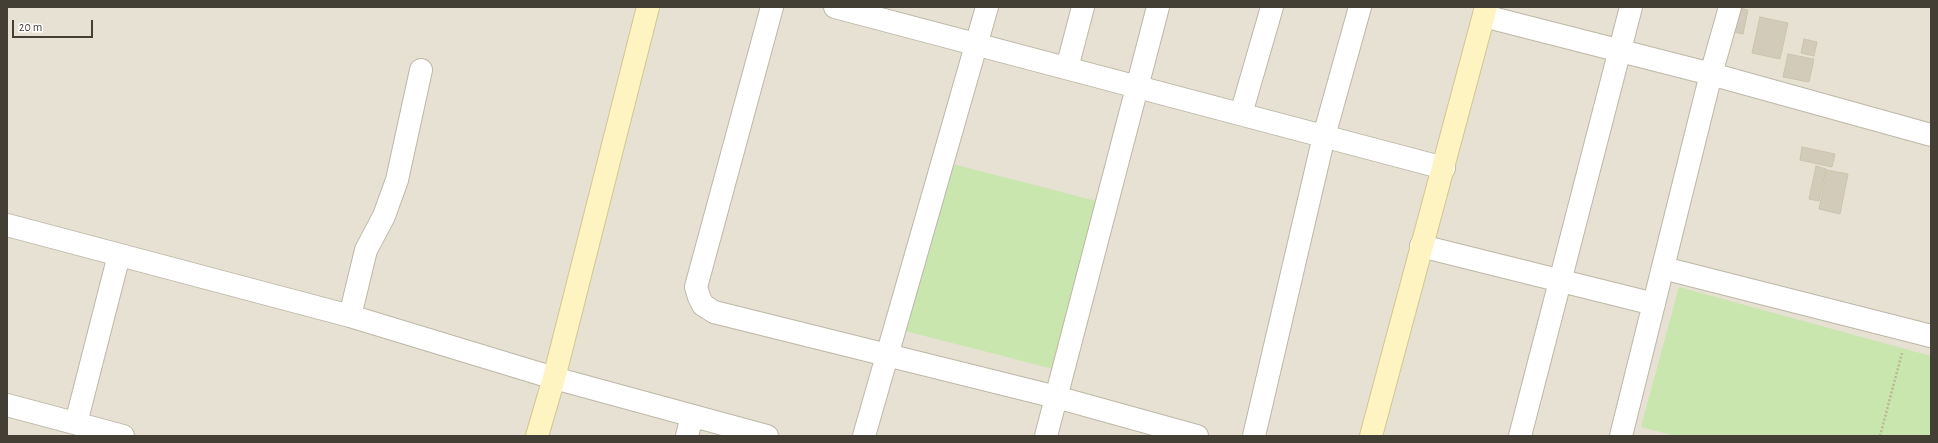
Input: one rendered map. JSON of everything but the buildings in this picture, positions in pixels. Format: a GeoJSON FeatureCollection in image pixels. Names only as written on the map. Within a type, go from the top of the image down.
{"type":"FeatureCollection","features":[{"type":"Feature","properties":{"kind":"street"},"geometry":{"type":"LineString","coordinates":[[537,436],[554,378],[648,7]]}},
{"type":"Feature","properties":{"kind":"street"},"geometry":{"type":"LineString","coordinates":[[772,7],[696,287],[703,306],[714,312],[888,354],[1056,397],[1197,436]]}},
{"type":"Feature","properties":{"kind":"street"},"geometry":{"type":"LineString","coordinates":[[835,7],[906,16],[977,44],[1444,168]]}},
{"type":"Feature","properties":{"kind":"street"},"geometry":{"type":"LineString","coordinates":[[864,436],[987,7]]}},
{"type":"Feature","properties":{"kind":"street"},"geometry":{"type":"LineString","coordinates":[[1067,68],[1083,7]]}},
{"type":"Feature","properties":{"kind":"street"},"geometry":{"type":"LineString","coordinates":[[1046,436],[1158,7]]}},
{"type":"Feature","properties":{"kind":"street"},"geometry":{"type":"LineString","coordinates":[[1241,114],[1272,7]]}},
{"type":"Feature","properties":{"kind":"street"},"geometry":{"type":"LineString","coordinates":[[1254,436],[1324,136],[1360,7]]}},
{"type":"Feature","properties":{"kind":"street"},"geometry":{"type":"LineString","coordinates":[[1520,436],[1631,7]]}},
{"type":"Feature","properties":{"kind":"street"},"geometry":{"type":"LineString","coordinates":[[1621,436],[1711,74],[1730,7]]}},
{"type":"Feature","properties":{"kind":"street"},"geometry":{"type":"LineString","coordinates":[[1371,436],[1485,12],[1931,135]]}},
{"type":"Feature","properties":{"kind":"street"},"geometry":{"type":"LineString","coordinates":[[350,316],[366,250],[384,216],[397,180],[421,70]]}},
{"type":"Feature","properties":{"kind":"street"},"geometry":{"type":"LineString","coordinates":[[7,225],[350,316],[554,378],[689,426],[767,436]]}},
{"type":"Feature","properties":{"kind":"street"},"geometry":{"type":"LineString","coordinates":[[1421,246],[1654,304]]}},
{"type":"Feature","properties":{"kind":"street"},"geometry":{"type":"LineString","coordinates":[[76,423],[119,255]]}},
{"type":"Feature","properties":{"kind":"street"},"geometry":{"type":"LineString","coordinates":[[1663,268],[1931,336]]}},
{"type":"Feature","properties":{"kind":"street"},"geometry":{"type":"LineString","coordinates":[[7,405],[123,436]]}},
{"type":"Feature","properties":{"kind":"path"},"geometry":{"type":"LineString","coordinates":[[1880,436],[1908,330]]}},
{"type":"Feature","properties":{"kind":"shaded area"},"geometry":{"type":"Polygon","coordinates":[[[7,7],[1931,7],[1931,436],[7,436],[7,7]]]}},
{"type":"Feature","properties":{"kind":"green space"},"geometry":{"type":"Polygon","coordinates":[[[933,159],[1112,205],[1069,373],[890,327],[933,159]]]}},
{"type":"Feature","properties":{"kind":"green space"},"geometry":{"type":"Polygon","coordinates":[[[1679,287],[1931,356],[1931,436],[1676,436],[1641,427],[1679,287]]]}}]}
